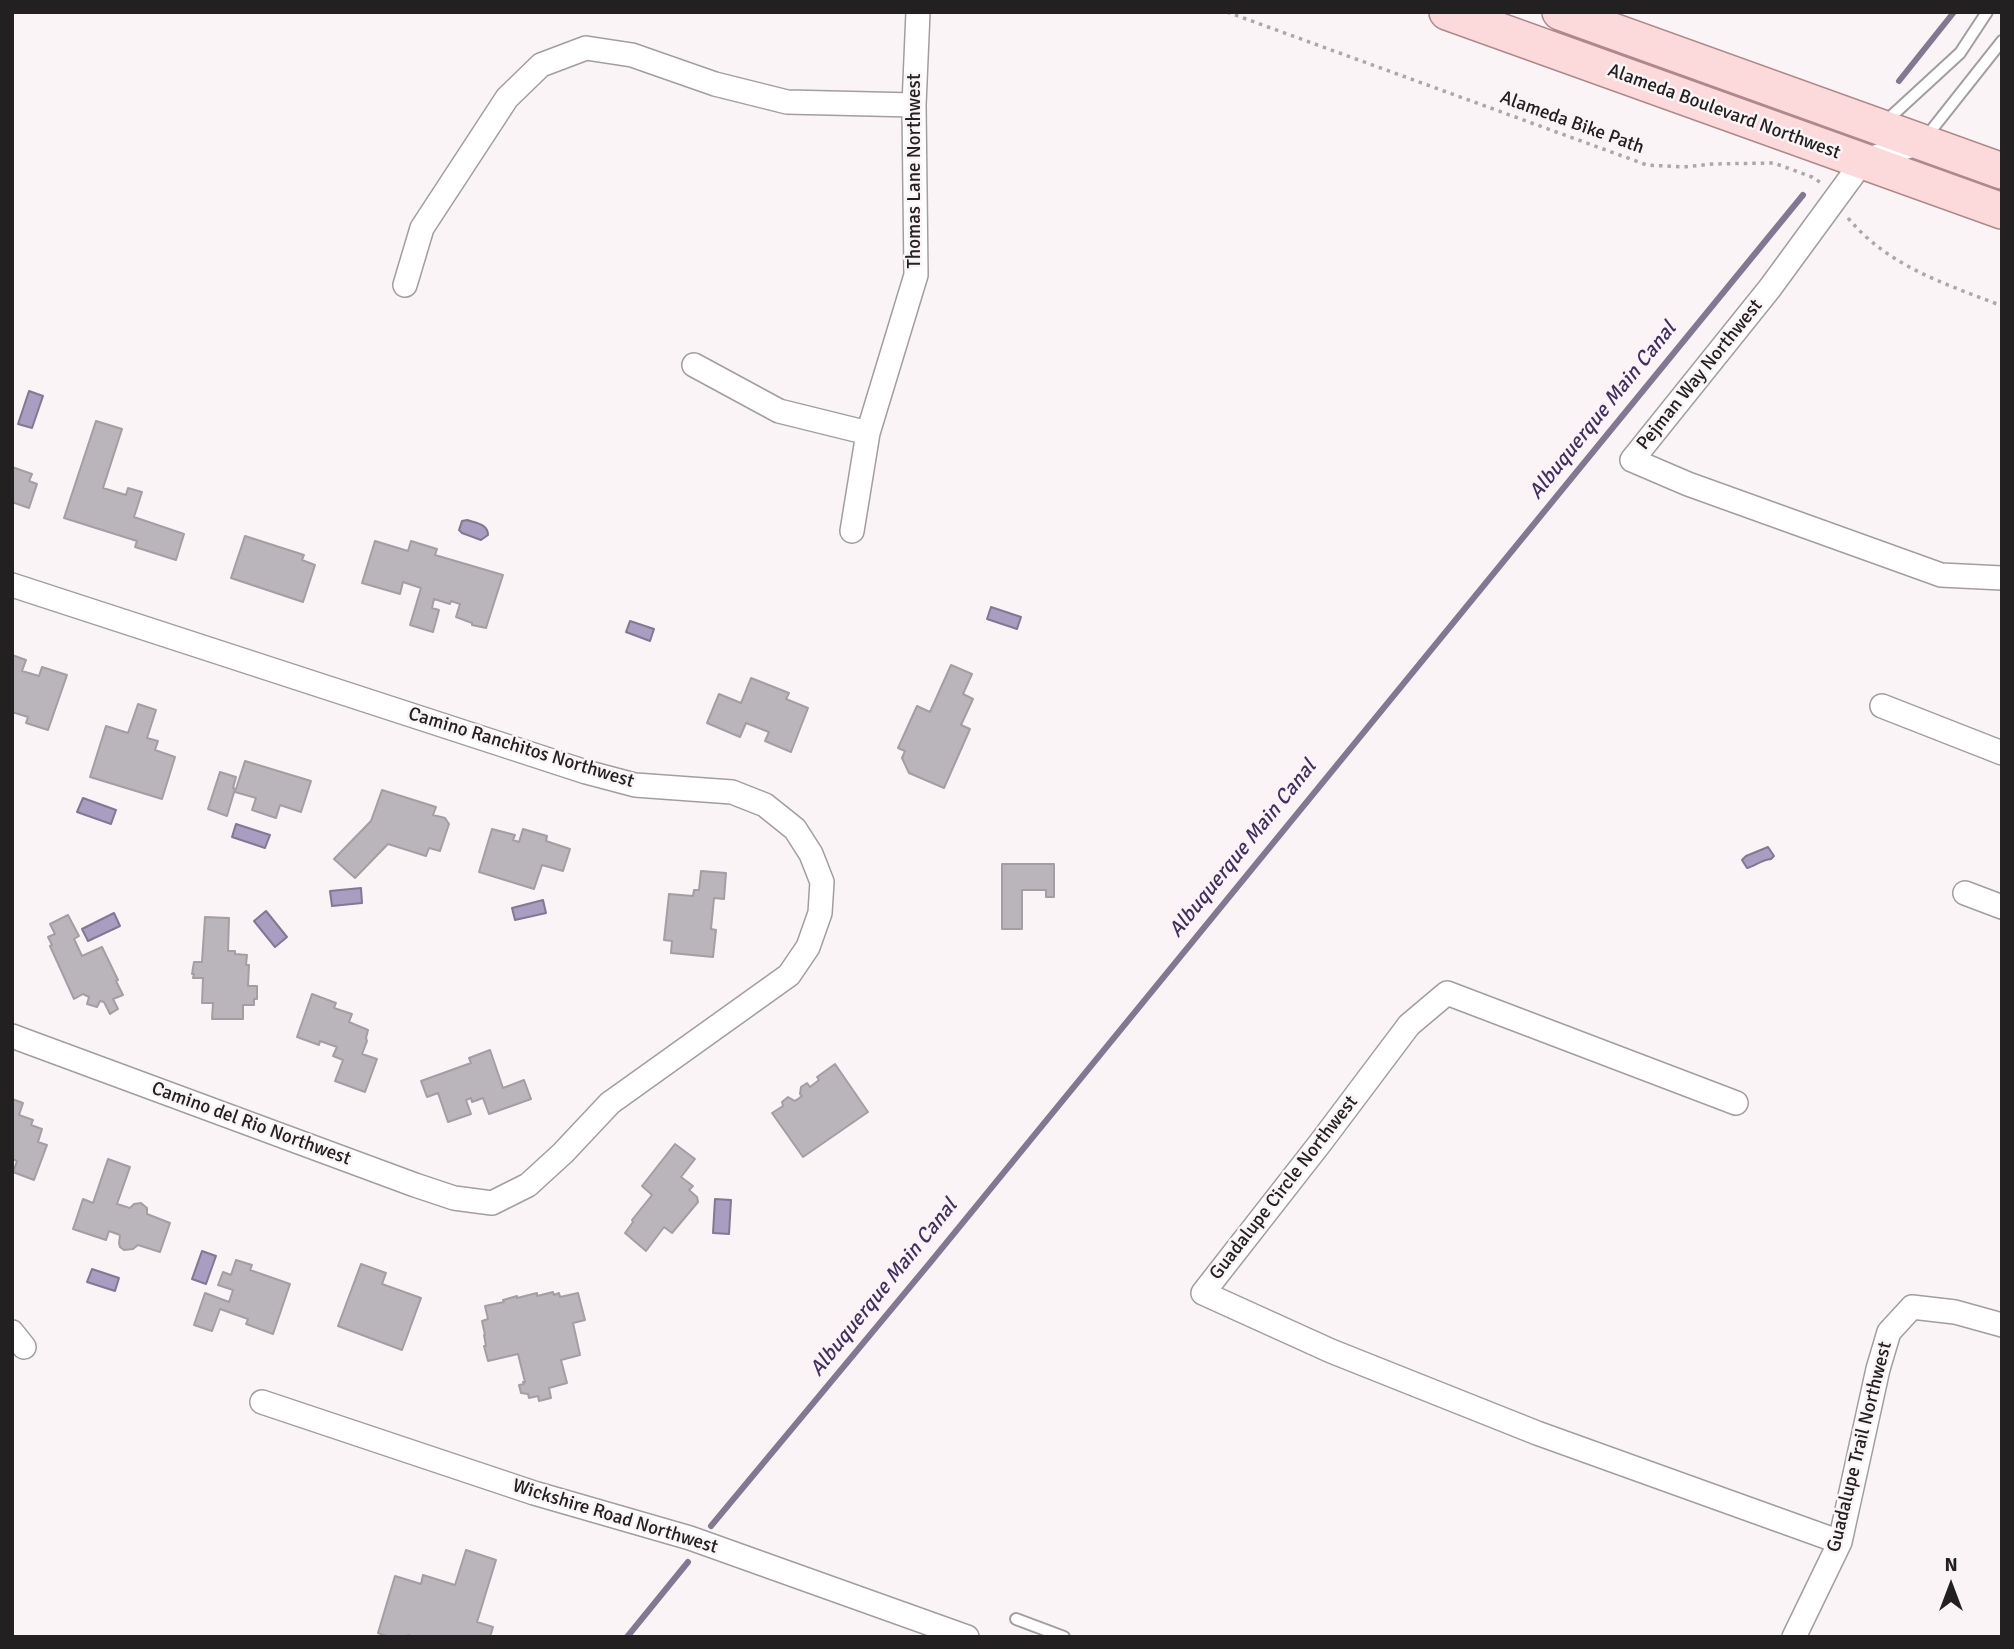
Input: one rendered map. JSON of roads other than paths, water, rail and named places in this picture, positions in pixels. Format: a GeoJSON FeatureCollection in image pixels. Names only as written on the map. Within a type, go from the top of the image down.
{"type":"FeatureCollection","features":[{"type":"Feature","properties":{"kind":"main road","name":"Alameda Boulevard Northwest"},"geometry":{"type":"LineString","coordinates":[[1447,12],[1879,127],[2002,171]]}},
{"type":"Feature","properties":{"kind":"main road","name":"Alameda Boulevard Northwest"},"geometry":{"type":"LineString","coordinates":[[1559,12],[1659,68],[1863,161],[2002,211]]}},
{"type":"Feature","properties":{"kind":"street","name":"Thomas Lane Northwest"},"geometry":{"type":"LineString","coordinates":[[852,531],[868,433],[916,275],[914,105],[918,12]]}},
{"type":"Feature","properties":{"kind":"street"},"geometry":{"type":"LineString","coordinates":[[405,285],[422,228],[507,98],[541,65],[586,48],[632,55],[715,84],[787,102],[914,105]]}},
{"type":"Feature","properties":{"kind":"street"},"geometry":{"type":"LineString","coordinates":[[1863,161],[1922,142]]}},
{"type":"Feature","properties":{"kind":"street","name":"Pejman Way Northwest"},"geometry":{"type":"LineString","coordinates":[[1863,161],[1770,288],[1632,460],[1688,484],[1941,575],[2002,578]]}},
{"type":"Feature","properties":{"kind":"street"},"geometry":{"type":"LineString","coordinates":[[694,365],[779,411],[868,433]]}},
{"type":"Feature","properties":{"kind":"street","name":"Camino Ranchitos Northwest"},"geometry":{"type":"LineString","coordinates":[[12,585],[586,772],[635,785],[732,792],[765,805],[795,829],[811,854],[822,883],[820,913],[808,947],[789,975],[610,1103],[563,1153],[528,1185],[492,1202]]}},
{"type":"Feature","properties":{"kind":"street"},"geometry":{"type":"LineString","coordinates":[[1882,706],[2002,753]]}},
{"type":"Feature","properties":{"kind":"street"},"geometry":{"type":"LineString","coordinates":[[1965,893],[2002,907]]}},
{"type":"Feature","properties":{"kind":"street","name":"Guadalupe Circle Northwest"},"geometry":{"type":"LineString","coordinates":[[1736,1103],[1447,993],[1409,1025],[1203,1293],[1331,1352],[1537,1433],[1840,1542]]}},
{"type":"Feature","properties":{"kind":"street","name":"Camino del Rio Northwest"},"geometry":{"type":"LineString","coordinates":[[12,1036],[454,1198],[492,1202]]}},
{"type":"Feature","properties":{"kind":"street","name":"Guadalupe Trail Northwest"},"geometry":{"type":"LineString","coordinates":[[1794,1637],[1840,1542],[1878,1369],[1889,1332],[1912,1307],[1955,1312],[2002,1325]]}},
{"type":"Feature","properties":{"kind":"street","name":"Wickshire Road Northwest"},"geometry":{"type":"LineString","coordinates":[[262,1402],[534,1493],[690,1538],[967,1637]]}},
{"type":"Feature","properties":{"kind":"lane"},"geometry":{"type":"LineString","coordinates":[[1879,127],[1960,53],[1987,12]]}},
{"type":"Feature","properties":{"kind":"lane"},"geometry":{"type":"LineString","coordinates":[[1922,142],[2002,41]]}},
{"type":"Feature","properties":{"kind":"lane"},"geometry":{"type":"LineString","coordinates":[[1016,1619],[1064,1637]]}},
{"type":"Feature","properties":{"kind":"waterway","name":"Albuquerque Main Canal"},"geometry":{"type":"LineString","coordinates":[[1899,81],[1954,12]]}},
{"type":"Feature","properties":{"kind":"waterway","name":"Albuquerque Main Canal"},"geometry":{"type":"LineString","coordinates":[[711,1526],[929,1264],[1803,195]]}},
{"type":"Feature","properties":{"kind":"waterway","name":"Albuquerque Main Canal"},"geometry":{"type":"LineString","coordinates":[[627,1637],[688,1562]]}}]}
